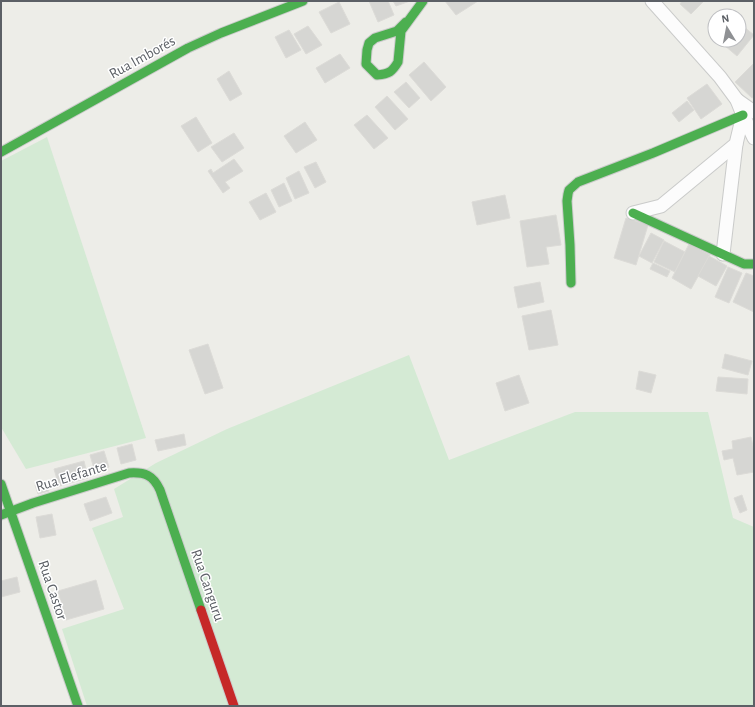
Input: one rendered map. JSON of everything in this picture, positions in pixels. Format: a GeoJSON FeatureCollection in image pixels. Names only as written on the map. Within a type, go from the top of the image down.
{"type":"FeatureCollection","features":[{"type":"Feature","properties":{"kind":"street","name":"Rua Imborés"},"geometry":{"type":"LineString","coordinates":[[1,152],[188,48],[221,33],[303,1]]}},
{"type":"Feature","properties":{"kind":"street"},"geometry":{"type":"LineString","coordinates":[[406,22],[397,31],[375,38],[369,43],[366,64],[377,75],[392,72],[396,66],[398,62],[401,30],[422,1]]}},
{"type":"Feature","properties":{"kind":"street"},"geometry":{"type":"LineString","coordinates":[[652,1],[720,76],[738,100],[748,114],[754,138]]}},
{"type":"Feature","properties":{"kind":"street"},"geometry":{"type":"LineString","coordinates":[[723,254],[736,144],[748,114]]}},
{"type":"Feature","properties":{"kind":"street"},"geometry":{"type":"LineString","coordinates":[[571,283],[567,196],[572,186],[578,182],[748,114]]}},
{"type":"Feature","properties":{"kind":"street"},"geometry":{"type":"LineString","coordinates":[[633,213],[661,206],[736,144]]}},
{"type":"Feature","properties":{"kind":"street"},"geometry":{"type":"LineString","coordinates":[[633,213],[744,264],[754,264]]}},
{"type":"Feature","properties":{"kind":"street","name":"Rua Elefante"},"geometry":{"type":"LineString","coordinates":[[1,514],[129,473],[141,473],[151,476]]}},
{"type":"Feature","properties":{"kind":"street","name":"Rua Canguru"},"geometry":{"type":"LineString","coordinates":[[151,476],[156,482],[166,506],[234,706]]}},
{"type":"Feature","properties":{"kind":"street","name":"Rua Castor"},"geometry":{"type":"LineString","coordinates":[[1,484],[78,706]]}},
{"type":"Feature","properties":{"kind":"green space"},"geometry":{"type":"Polygon","coordinates":[[[47,137],[146,438],[26,469],[1,427],[1,161],[47,137]]]}},
{"type":"Feature","properties":{"kind":"green space"},"geometry":{"type":"Polygon","coordinates":[[[409,355],[449,460],[575,412],[708,412],[733,518],[754,527],[754,706],[87,706],[62,629],[124,609],[92,528],[123,517],[114,489],[156,463],[227,429],[409,355]]]}},
{"type":"Feature","properties":{"kind":"building"},"geometry":{"type":"Polygon","coordinates":[[[369,1],[388,1],[394,15],[378,22],[369,1]]]}},
{"type":"Feature","properties":{"kind":"building"},"geometry":{"type":"Polygon","coordinates":[[[393,1],[410,1],[396,6],[393,1]]]}},
{"type":"Feature","properties":{"kind":"building"},"geometry":{"type":"Polygon","coordinates":[[[445,1],[478,1],[456,15],[445,1]]]}},
{"type":"Feature","properties":{"kind":"building"},"geometry":{"type":"Polygon","coordinates":[[[682,1],[704,1],[691,14],[680,4],[682,1]]]}},
{"type":"Feature","properties":{"kind":"building"},"geometry":{"type":"Polygon","coordinates":[[[339,2],[350,24],[331,33],[319,12],[339,2]]]}},
{"type":"Feature","properties":{"kind":"building"},"geometry":{"type":"Polygon","coordinates":[[[308,26],[322,45],[306,54],[294,34],[308,26]]]}},
{"type":"Feature","properties":{"kind":"building"},"geometry":{"type":"Polygon","coordinates":[[[747,29],[754,35],[747,44],[747,29]]]}},
{"type":"Feature","properties":{"kind":"building"},"geometry":{"type":"Polygon","coordinates":[[[289,30],[301,50],[286,58],[275,37],[289,30]]]}},
{"type":"Feature","properties":{"kind":"building"},"geometry":{"type":"Polygon","coordinates":[[[728,48],[743,48],[737,56],[728,48]]]}},
{"type":"Feature","properties":{"kind":"building"},"geometry":{"type":"Polygon","coordinates":[[[340,54],[350,68],[325,83],[316,68],[340,54]]]}},
{"type":"Feature","properties":{"kind":"building"},"geometry":{"type":"Polygon","coordinates":[[[424,62],[446,87],[431,101],[409,75],[424,62]]]}},
{"type":"Feature","properties":{"kind":"building"},"geometry":{"type":"Polygon","coordinates":[[[754,63],[754,97],[752,98],[735,82],[754,63]]]}},
{"type":"Feature","properties":{"kind":"building"},"geometry":{"type":"Polygon","coordinates":[[[229,71],[242,94],[230,101],[217,79],[229,71]]]}},
{"type":"Feature","properties":{"kind":"building"},"geometry":{"type":"Polygon","coordinates":[[[406,82],[420,98],[409,108],[394,92],[406,82]]]}},
{"type":"Feature","properties":{"kind":"building"},"geometry":{"type":"Polygon","coordinates":[[[707,84],[722,104],[701,119],[687,98],[707,84]]]}},
{"type":"Feature","properties":{"kind":"building"},"geometry":{"type":"Polygon","coordinates":[[[387,96],[408,119],[395,130],[375,107],[387,96]]]}},
{"type":"Feature","properties":{"kind":"building"},"geometry":{"type":"Polygon","coordinates":[[[687,101],[694,110],[679,122],[672,113],[687,101]]]}},
{"type":"Feature","properties":{"kind":"building"},"geometry":{"type":"Polygon","coordinates":[[[367,115],[388,138],[374,149],[354,125],[367,115]]]}},
{"type":"Feature","properties":{"kind":"building"},"geometry":{"type":"Polygon","coordinates":[[[196,117],[212,143],[198,152],[181,126],[196,117]]]}},
{"type":"Feature","properties":{"kind":"building"},"geometry":{"type":"Polygon","coordinates":[[[305,122],[317,140],[296,153],[284,136],[305,122]]]}},
{"type":"Feature","properties":{"kind":"building"},"geometry":{"type":"Polygon","coordinates":[[[234,133],[244,148],[222,162],[211,147],[234,133]]]}},
{"type":"Feature","properties":{"kind":"building"},"geometry":{"type":"Polygon","coordinates":[[[234,159],[243,171],[225,182],[230,188],[223,193],[208,171],[211,169],[213,173],[234,159]]]}},
{"type":"Feature","properties":{"kind":"building"},"geometry":{"type":"Polygon","coordinates":[[[316,162],[326,182],[315,188],[304,167],[316,162]]]}},
{"type":"Feature","properties":{"kind":"building"},"geometry":{"type":"Polygon","coordinates":[[[299,171],[309,193],[295,199],[286,178],[299,171]]]}},
{"type":"Feature","properties":{"kind":"building"},"geometry":{"type":"Polygon","coordinates":[[[284,183],[292,201],[279,207],[271,190],[284,183]]]}},
{"type":"Feature","properties":{"kind":"building"},"geometry":{"type":"Polygon","coordinates":[[[266,193],[276,212],[260,220],[249,202],[266,193]]]}},
{"type":"Feature","properties":{"kind":"building"},"geometry":{"type":"Polygon","coordinates":[[[505,195],[510,218],[477,225],[472,202],[505,195]]]}},
{"type":"Feature","properties":{"kind":"building"},"geometry":{"type":"Polygon","coordinates":[[[556,215],[561,245],[546,247],[549,264],[527,267],[520,221],[556,215]]]}},
{"type":"Feature","properties":{"kind":"building"},"geometry":{"type":"Polygon","coordinates":[[[626,218],[648,225],[636,265],[614,258],[626,218]]]}},
{"type":"Feature","properties":{"kind":"building"},"geometry":{"type":"Polygon","coordinates":[[[651,233],[664,240],[652,263],[639,256],[651,233]]]}},
{"type":"Feature","properties":{"kind":"building"},"geometry":{"type":"Polygon","coordinates":[[[664,241],[685,252],[675,272],[654,262],[664,241]]]}},
{"type":"Feature","properties":{"kind":"building"},"geometry":{"type":"Polygon","coordinates":[[[689,244],[710,255],[691,289],[672,278],[689,244]]]}},
{"type":"Feature","properties":{"kind":"building"},"geometry":{"type":"Polygon","coordinates":[[[709,256],[727,266],[716,286],[698,276],[709,256]]]}},
{"type":"Feature","properties":{"kind":"building"},"geometry":{"type":"Polygon","coordinates":[[[653,263],[670,271],[667,277],[650,269],[653,263]]]}},
{"type":"Feature","properties":{"kind":"building"},"geometry":{"type":"Polygon","coordinates":[[[728,267],[742,273],[729,303],[715,297],[728,267]]]}},
{"type":"Feature","properties":{"kind":"building"},"geometry":{"type":"Polygon","coordinates":[[[746,273],[754,276],[754,312],[733,302],[746,273]]]}},
{"type":"Feature","properties":{"kind":"building"},"geometry":{"type":"Polygon","coordinates":[[[540,282],[544,302],[518,308],[514,287],[540,282]]]}},
{"type":"Feature","properties":{"kind":"building"},"geometry":{"type":"Polygon","coordinates":[[[551,310],[558,345],[529,350],[522,316],[551,310]]]}},
{"type":"Feature","properties":{"kind":"building"},"geometry":{"type":"Polygon","coordinates":[[[208,344],[223,388],[205,394],[189,350],[208,344]]]}},
{"type":"Feature","properties":{"kind":"building"},"geometry":{"type":"Polygon","coordinates":[[[725,354],[752,361],[748,375],[722,368],[725,354]]]}},
{"type":"Feature","properties":{"kind":"building"},"geometry":{"type":"Polygon","coordinates":[[[639,371],[656,375],[651,393],[636,389],[639,371]]]}},
{"type":"Feature","properties":{"kind":"building"},"geometry":{"type":"Polygon","coordinates":[[[519,375],[529,403],[505,411],[496,383],[519,375]]]}},
{"type":"Feature","properties":{"kind":"building"},"geometry":{"type":"Polygon","coordinates":[[[718,377],[748,379],[747,394],[716,391],[718,377]]]}},
{"type":"Feature","properties":{"kind":"building"},"geometry":{"type":"Polygon","coordinates":[[[184,434],[186,445],[158,451],[155,440],[184,434]]]}},
{"type":"Feature","properties":{"kind":"building"},"geometry":{"type":"Polygon","coordinates":[[[751,437],[754,451],[754,472],[737,475],[733,458],[724,460],[722,451],[733,449],[732,441],[751,437]]]}},
{"type":"Feature","properties":{"kind":"building"},"geometry":{"type":"Polygon","coordinates":[[[132,444],[136,460],[121,464],[117,448],[132,444]]]}},
{"type":"Feature","properties":{"kind":"building"},"geometry":{"type":"Polygon","coordinates":[[[104,451],[109,467],[95,472],[90,455],[104,451]]]}},
{"type":"Feature","properties":{"kind":"building"},"geometry":{"type":"Polygon","coordinates":[[[84,461],[88,478],[59,486],[54,469],[84,461]]]}},
{"type":"Feature","properties":{"kind":"building"},"geometry":{"type":"Polygon","coordinates":[[[46,482],[49,491],[38,494],[35,485],[46,482]]]}},
{"type":"Feature","properties":{"kind":"building"},"geometry":{"type":"Polygon","coordinates":[[[742,495],[747,510],[740,513],[734,498],[742,495]]]}},
{"type":"Feature","properties":{"kind":"building"},"geometry":{"type":"Polygon","coordinates":[[[106,497],[112,513],[90,521],[84,504],[106,497]]]}},
{"type":"Feature","properties":{"kind":"building"},"geometry":{"type":"Polygon","coordinates":[[[52,514],[56,535],[40,538],[36,517],[52,514]]]}},
{"type":"Feature","properties":{"kind":"building"},"geometry":{"type":"Polygon","coordinates":[[[17,577],[20,592],[1,597],[1,581],[17,577]]]}},
{"type":"Feature","properties":{"kind":"building"},"geometry":{"type":"Polygon","coordinates":[[[96,580],[104,609],[66,620],[58,591],[96,580]]]}},
{"type":"Feature","properties":{"kind":"traffic: fast"},"geometry":{"type":"LineString","coordinates":[[1,152],[188,48],[221,33],[303,1]]}},
{"type":"Feature","properties":{"kind":"traffic: fast"},"geometry":{"type":"LineString","coordinates":[[406,22],[397,31],[375,38],[369,43],[366,64],[377,75],[390,72],[398,62],[401,31],[423,1]]}},
{"type":"Feature","properties":{"kind":"traffic: fast"},"geometry":{"type":"LineString","coordinates":[[571,283],[567,201],[569,190],[578,182],[653,153],[743,115]]}},
{"type":"Feature","properties":{"kind":"traffic: fast"},"geometry":{"type":"LineString","coordinates":[[633,213],[744,264],[754,264]]}},
{"type":"Feature","properties":{"kind":"traffic: fast"},"geometry":{"type":"LineString","coordinates":[[1,515],[33,503],[129,473],[144,474],[151,478],[160,490],[201,610]]}},
{"type":"Feature","properties":{"kind":"traffic: fast"},"geometry":{"type":"LineString","coordinates":[[1,484],[78,706]]}},
{"type":"Feature","properties":{"kind":"traffic: jam"},"geometry":{"type":"LineString","coordinates":[[201,610],[234,706]]}}]}
